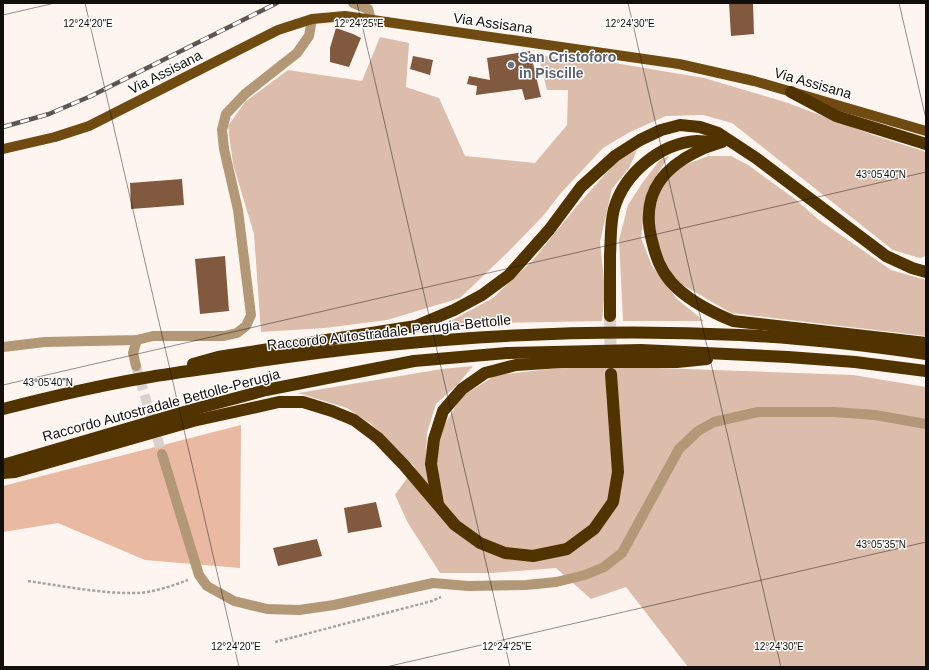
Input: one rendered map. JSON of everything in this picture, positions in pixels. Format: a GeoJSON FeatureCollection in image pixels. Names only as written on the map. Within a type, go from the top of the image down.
{"type":"FeatureCollection","features":[{"type":"Feature","properties":{"kind":"highway"},"geometry":{"type":"LineString","coordinates":[[791,92],[836,116],[926,144]]}},
{"type":"Feature","properties":{"kind":"highway"},"geometry":{"type":"LineString","coordinates":[[144,378],[218,357],[416,326],[454,310],[482,295],[509,275],[549,230],[581,187],[615,156],[640,140],[661,130],[680,126],[700,127],[718,133],[756,158],[886,256],[912,268],[926,272]]}},
{"type":"Feature","properties":{"kind":"highway"},"geometry":{"type":"LineString","coordinates":[[610,316],[611,230],[614,209],[634,173],[654,157],[674,146],[696,141],[722,142],[740,148]]}},
{"type":"Feature","properties":{"kind":"highway"},"geometry":{"type":"LineString","coordinates":[[722,142],[697,151],[681,161],[666,173],[654,188],[649,204],[648,218],[651,236],[658,264],[671,282],[687,296],[707,310],[732,321],[926,344]]}},
{"type":"Feature","properties":{"kind":"highway"},"geometry":{"type":"LineString","coordinates":[[912,268],[926,265]]}},
{"type":"Feature","properties":{"kind":"highway","name":"Raccordo Autostradale Perugia-Bettolle"},"geometry":{"type":"LineString","coordinates":[[3,409],[144,378],[322,351],[516,334],[648,332],[742,335],[862,345],[926,354]]}},
{"type":"Feature","properties":{"kind":"highway","name":"Raccordo Autostradale Bettolle-Perugia"},"geometry":{"type":"LineString","coordinates":[[3,465],[191,410],[266,390],[414,361],[507,353],[625,350],[743,354],[848,362],[926,371]]}},
{"type":"Feature","properties":{"kind":"highway"},"geometry":{"type":"LineString","coordinates":[[439,505],[431,464],[434,439],[443,411],[462,389],[485,373],[523,364],[561,362],[677,362],[743,354]]}},
{"type":"Feature","properties":{"kind":"highway"},"geometry":{"type":"LineString","coordinates":[[3,473],[14,472],[193,421],[279,402],[303,402],[354,420],[372,434],[398,460],[455,525],[480,543],[506,553],[532,556],[567,549],[594,529],[613,502],[618,472],[610,374]]}},
{"type":"Feature","properties":{"kind":"main road","name":"Via Assisana"},"geometry":{"type":"LineString","coordinates":[[3,149],[55,137],[89,126],[278,30],[312,19],[345,16],[679,64],[754,81],[926,131]]}},
{"type":"Feature","properties":{"kind":"street"},"geometry":{"type":"LineString","coordinates":[[354,3],[368,9],[371,19]]}},
{"type":"Feature","properties":{"kind":"street"},"geometry":{"type":"LineString","coordinates":[[3,346],[46,342],[137,340],[153,336],[224,336],[237,333],[246,326],[251,315],[238,210],[224,149],[222,130],[226,114],[245,94],[297,54],[308,36],[312,19]]}},
{"type":"Feature","properties":{"kind":"street"},"geometry":{"type":"LineString","coordinates":[[136,366],[133,353],[137,340]]}},
{"type":"Feature","properties":{"kind":"street"},"geometry":{"type":"LineString","coordinates":[[162,454],[199,575],[208,586],[234,601],[267,609],[299,610],[334,605],[433,583],[468,586],[526,585],[556,582],[585,575],[604,567],[622,553],[679,449],[698,431],[714,422],[758,412],[834,412],[875,415],[926,424]]}},
{"type":"Feature","properties":{"kind":"path"},"geometry":{"type":"LineString","coordinates":[[28,581],[112,592],[139,593],[172,586],[199,575]]}},
{"type":"Feature","properties":{"kind":"path"},"geometry":{"type":"LineString","coordinates":[[275,642],[432,601],[446,595]]}},
{"type":"Feature","properties":{"kind":"shaded area"},"geometry":{"type":"Polygon","coordinates":[[[380,37],[409,43],[406,87],[439,98],[465,156],[535,163],[567,125],[568,90],[547,90],[538,55],[615,63],[704,78],[788,103],[873,135],[923,151],[926,153],[926,256],[920,258],[893,250],[732,123],[703,115],[666,116],[630,132],[603,148],[560,194],[543,216],[460,298],[387,320],[325,328],[261,332],[254,234],[233,164],[228,126],[245,102],[288,70],[362,81],[380,37]]]}},
{"type":"Feature","properties":{"kind":"shaded area"},"geometry":{"type":"Polygon","coordinates":[[[637,150],[629,168],[612,189],[600,242],[605,290],[602,321],[445,324],[493,298],[533,260],[576,207],[617,161],[637,150]]]}},
{"type":"Feature","properties":{"kind":"shaded area"},"geometry":{"type":"Polygon","coordinates":[[[669,156],[653,181],[644,212],[641,238],[652,266],[677,299],[704,321],[623,321],[619,240],[628,205],[660,160],[669,156]]]}},
{"type":"Feature","properties":{"kind":"shaded area"},"geometry":{"type":"Polygon","coordinates":[[[708,156],[731,156],[748,165],[795,199],[819,220],[891,270],[926,280],[926,336],[731,313],[676,281],[658,249],[652,217],[661,187],[680,167],[708,156]]]}},
{"type":"Feature","properties":{"kind":"shaded area"},"geometry":{"type":"Polygon","coordinates":[[[473,366],[459,383],[436,404],[427,433],[426,456],[461,397],[496,375],[559,368],[657,368],[853,375],[926,387],[926,667],[688,667],[626,587],[591,599],[556,568],[492,573],[440,573],[408,523],[395,495],[415,467],[371,424],[347,408],[298,393],[442,369],[473,366]]]}},
{"type":"Feature","properties":{"kind":"shaded area"},"geometry":{"type":"Polygon","coordinates":[[[241,425],[240,568],[145,560],[58,523],[3,532],[3,486],[241,425]]]}},
{"type":"Feature","properties":{"kind":"building"},"geometry":{"type":"Polygon","coordinates":[[[729,3],[753,3],[754,34],[731,36],[729,3]]]}},
{"type":"Feature","properties":{"kind":"building"},"geometry":{"type":"Polygon","coordinates":[[[336,28],[361,38],[349,67],[330,62],[330,48],[336,28]]]}},
{"type":"Feature","properties":{"kind":"building"},"geometry":{"type":"Polygon","coordinates":[[[530,51],[541,97],[525,100],[522,89],[476,95],[477,86],[467,84],[469,76],[490,80],[487,58],[530,51]]]}},
{"type":"Feature","properties":{"kind":"building"},"geometry":{"type":"Polygon","coordinates":[[[413,56],[433,60],[430,75],[410,69],[413,56]]]}},
{"type":"Feature","properties":{"kind":"building"},"geometry":{"type":"Polygon","coordinates":[[[182,179],[184,205],[131,209],[130,183],[182,179]]]}},
{"type":"Feature","properties":{"kind":"building"},"geometry":{"type":"Polygon","coordinates":[[[225,256],[229,311],[200,314],[195,259],[225,256]]]}},
{"type":"Feature","properties":{"kind":"building"},"geometry":{"type":"Polygon","coordinates":[[[376,502],[382,527],[348,533],[344,508],[376,502]]]}},
{"type":"Feature","properties":{"kind":"building"},"geometry":{"type":"Polygon","coordinates":[[[317,539],[322,556],[278,566],[273,548],[317,539]]]}},
{"type":"Feature","properties":{"kind":"tunnel"},"geometry":{"type":"LineString","coordinates":[[610,316],[611,374]]}},
{"type":"Feature","properties":{"kind":"tunnel"},"geometry":{"type":"LineString","coordinates":[[136,366],[162,454]]}},
{"type":"Feature","properties":{"kind":"railway"},"geometry":{"type":"LineString","coordinates":[[3,127],[49,114],[91,96],[277,3]]}},
{"type":"Feature","properties":{"kind":"place","name":"San Cristoforo in Piscille"},"geometry":{"type":"Point","coordinates":[511,65]}}]}
